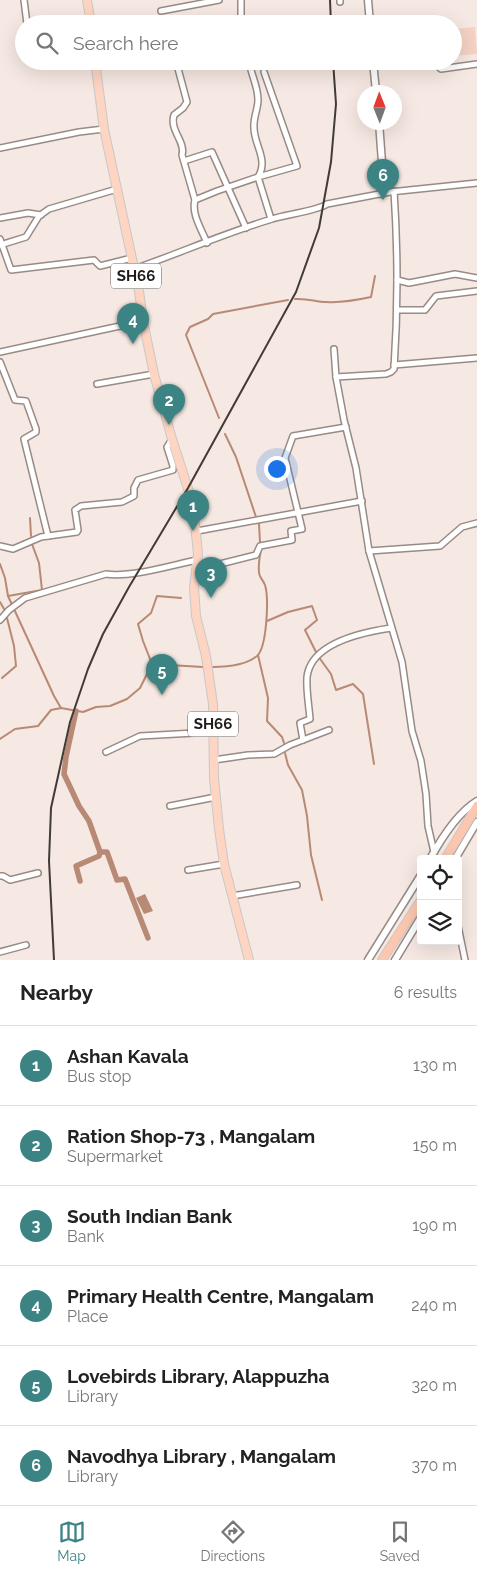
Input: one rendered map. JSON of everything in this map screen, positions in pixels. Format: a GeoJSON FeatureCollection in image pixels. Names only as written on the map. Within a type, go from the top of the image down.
{"type":"FeatureCollection","features":[{"type":"Feature","properties":{"kind":"highway"},"geometry":{"type":"LineString","coordinates":[[449,855],[473,821],[477,806]]}},
{"type":"Feature","properties":{"kind":"highway"},"geometry":{"type":"LineString","coordinates":[[382,960],[417,906]]}},
{"type":"Feature","properties":{"kind":"main road"},"geometry":{"type":"LineString","coordinates":[[87,0],[90,15]]}},
{"type":"Feature","properties":{"kind":"main road","name":"SH66"},"geometry":{"type":"LineString","coordinates":[[96,70],[104,129],[132,258],[154,374],[172,440],[194,504],[197,531],[197,564],[194,588],[196,616],[206,656],[213,704],[216,797],[224,864],[249,960]]}},
{"type":"Feature","properties":{"kind":"street"},"geometry":{"type":"LineString","coordinates":[[24,0],[26,15]]}},
{"type":"Feature","properties":{"kind":"street"},"geometry":{"type":"LineString","coordinates":[[161,11],[219,0]]}},
{"type":"Feature","properties":{"kind":"street"},"geometry":{"type":"LineString","coordinates":[[241,0],[241,15]]}},
{"type":"Feature","properties":{"kind":"street"},"geometry":{"type":"LineString","coordinates":[[368,0],[369,15]]}},
{"type":"Feature","properties":{"kind":"street"},"geometry":{"type":"LineString","coordinates":[[462,66],[477,64]]}},
{"type":"Feature","properties":{"kind":"street"},"geometry":{"type":"LineString","coordinates":[[178,70],[187,102],[174,115],[172,120],[173,127],[183,151],[182,155],[195,200],[196,216],[207,243]]}},
{"type":"Feature","properties":{"kind":"street"},"geometry":{"type":"LineString","coordinates":[[252,70],[258,98],[254,128],[263,167],[258,177],[270,219]]}},
{"type":"Feature","properties":{"kind":"street"},"geometry":{"type":"LineString","coordinates":[[374,70],[375,85]]}},
{"type":"Feature","properties":{"kind":"street"},"geometry":{"type":"LineString","coordinates":[[195,200],[228,187],[297,166],[264,72]]}},
{"type":"Feature","properties":{"kind":"street"},"geometry":{"type":"LineString","coordinates":[[0,148],[78,132],[104,129]]}},
{"type":"Feature","properties":{"kind":"street"},"geometry":{"type":"LineString","coordinates":[[380,130],[384,176],[382,194]]}},
{"type":"Feature","properties":{"kind":"street"},"geometry":{"type":"LineString","coordinates":[[184,161],[212,152],[246,228]]}},
{"type":"Feature","properties":{"kind":"street"},"geometry":{"type":"LineString","coordinates":[[134,269],[270,219],[301,211],[323,208],[327,204],[394,191],[477,183]]}},
{"type":"Feature","properties":{"kind":"street"},"geometry":{"type":"LineString","coordinates":[[1,245],[26,236],[41,215],[49,209],[116,189]]}},
{"type":"Feature","properties":{"kind":"street"},"geometry":{"type":"LineString","coordinates":[[336,377],[386,374],[391,372],[394,365],[397,310],[397,231],[394,191]]}},
{"type":"Feature","properties":{"kind":"street"},"geometry":{"type":"LineString","coordinates":[[0,218],[28,213],[41,215]]}},
{"type":"Feature","properties":{"kind":"street"},"geometry":{"type":"LineString","coordinates":[[0,238],[11,270],[94,260],[100,266],[132,258]]}},
{"type":"Feature","properties":{"kind":"street"},"geometry":{"type":"LineString","coordinates":[[397,280],[409,283],[455,274],[477,278]]}},
{"type":"Feature","properties":{"kind":"street"},"geometry":{"type":"LineString","coordinates":[[397,310],[425,310],[436,296],[477,291]]}},
{"type":"Feature","properties":{"kind":"street"},"geometry":{"type":"LineString","coordinates":[[0,352],[143,321]]}},
{"type":"Feature","properties":{"kind":"street"},"geometry":{"type":"LineString","coordinates":[[334,349],[336,377],[356,468],[369,551],[402,662],[412,731],[422,761],[428,826],[434,852]]}},
{"type":"Feature","properties":{"kind":"street"},"geometry":{"type":"LineString","coordinates":[[394,365],[477,358]]}},
{"type":"Feature","properties":{"kind":"street"},"geometry":{"type":"LineString","coordinates":[[0,362],[15,400],[26,401],[36,429],[36,432],[24,439],[48,536]]}},
{"type":"Feature","properties":{"kind":"street"},"geometry":{"type":"LineString","coordinates":[[97,384],[154,374]]}},
{"type":"Feature","properties":{"kind":"street"},"geometry":{"type":"LineString","coordinates":[[0,620],[14,606],[30,596],[106,574],[113,575],[244,559],[256,555],[260,546],[292,540],[292,531],[302,529],[285,458],[293,436],[346,428]]}},
{"type":"Feature","properties":{"kind":"street"},"geometry":{"type":"LineString","coordinates":[[0,546],[16,548],[34,539],[77,532],[75,510],[81,506],[122,502],[134,496],[134,488],[138,480],[173,470],[167,447],[172,440]]}},
{"type":"Feature","properties":{"kind":"street"},"geometry":{"type":"LineString","coordinates":[[197,531],[362,501]]}},
{"type":"Feature","properties":{"kind":"street"},"geometry":{"type":"LineString","coordinates":[[369,551],[440,546],[462,527],[477,523]]}},
{"type":"Feature","properties":{"kind":"street"},"geometry":{"type":"LineString","coordinates":[[303,740],[300,723],[310,719],[307,676],[314,660],[338,641],[364,632],[391,628]]}},
{"type":"Feature","properties":{"kind":"street"},"geometry":{"type":"LineString","coordinates":[[214,760],[248,755],[274,754],[288,746],[329,730]]}},
{"type":"Feature","properties":{"kind":"street"},"geometry":{"type":"LineString","coordinates":[[106,752],[140,736],[214,732]]}},
{"type":"Feature","properties":{"kind":"street"},"geometry":{"type":"LineString","coordinates":[[170,806],[216,797]]}},
{"type":"Feature","properties":{"kind":"street"},"geometry":{"type":"LineString","coordinates":[[432,855],[452,826],[470,806],[477,802]]}},
{"type":"Feature","properties":{"kind":"street"},"geometry":{"type":"LineString","coordinates":[[457,855],[473,821]]}},
{"type":"Feature","properties":{"kind":"street"},"geometry":{"type":"LineString","coordinates":[[188,870],[224,864]]}},
{"type":"Feature","properties":{"kind":"street"},"geometry":{"type":"LineString","coordinates":[[0,876],[10,880],[38,873]]}},
{"type":"Feature","properties":{"kind":"street"},"geometry":{"type":"LineString","coordinates":[[368,960],[417,881]]}},
{"type":"Feature","properties":{"kind":"street"},"geometry":{"type":"LineString","coordinates":[[232,896],[297,885]]}},
{"type":"Feature","properties":{"kind":"street"},"geometry":{"type":"LineString","coordinates":[[395,960],[417,924]]}},
{"type":"Feature","properties":{"kind":"street"},"geometry":{"type":"LineString","coordinates":[[0,952],[26,945]]}},
{"type":"Feature","properties":{"kind":"street"},"geometry":{"type":"LineString","coordinates":[[462,945],[465,960]]}},
{"type":"Feature","properties":{"kind":"shaded area"},"geometry":{"type":"Polygon","coordinates":[[[475,27],[477,54],[462,55],[462,28],[475,27]]]}},
{"type":"Feature","properties":{"kind":"shaded area"},"geometry":{"type":"Polygon","coordinates":[[[145,894],[153,911],[144,914],[136,898],[145,894]]]}},
{"type":"Feature","properties":{"kind":"waterway"},"geometry":{"type":"LineString","coordinates":[[295,299],[338,302],[371,297],[375,276]]}},
{"type":"Feature","properties":{"kind":"waterway"},"geometry":{"type":"LineString","coordinates":[[219,418],[186,335],[190,327],[208,319],[213,314],[288,300]]}},
{"type":"Feature","properties":{"kind":"waterway"},"geometry":{"type":"LineString","coordinates":[[225,434],[236,457],[256,517]]}},
{"type":"Feature","properties":{"kind":"waterway"},"geometry":{"type":"LineString","coordinates":[[30,518],[31,536]]}},
{"type":"Feature","properties":{"kind":"waterway"},"geometry":{"type":"LineString","coordinates":[[259,524],[260,542]]}},
{"type":"Feature","properties":{"kind":"waterway"},"geometry":{"type":"LineString","coordinates":[[8,596],[42,590],[39,563],[32,544]]}},
{"type":"Feature","properties":{"kind":"waterway"},"geometry":{"type":"LineString","coordinates":[[213,667],[242,663],[257,656],[260,651],[265,633],[267,611],[265,585],[259,572],[261,549]]}},
{"type":"Feature","properties":{"kind":"waterway"},"geometry":{"type":"LineString","coordinates":[[0,564],[8,596],[61,708]]}},
{"type":"Feature","properties":{"kind":"waterway"},"geometry":{"type":"LineString","coordinates":[[152,664],[138,624],[151,613],[157,596],[181,598]]}},
{"type":"Feature","properties":{"kind":"waterway"},"geometry":{"type":"LineString","coordinates":[[0,602],[4,609]]}},
{"type":"Feature","properties":{"kind":"waterway"},"geometry":{"type":"LineString","coordinates":[[267,621],[288,612],[312,606],[317,620],[305,630],[318,656],[331,674],[336,690],[353,684],[363,694],[374,764]]}},
{"type":"Feature","properties":{"kind":"waterway"},"geometry":{"type":"LineString","coordinates":[[2,678],[16,666],[14,646],[7,618]]}},
{"type":"Feature","properties":{"kind":"waterway"},"geometry":{"type":"LineString","coordinates":[[258,655],[268,698],[267,721],[282,737],[284,743]]}},
{"type":"Feature","properties":{"kind":"waterway"},"geometry":{"type":"LineString","coordinates":[[0,739],[15,729],[38,726],[51,710],[61,708],[83,712],[96,707],[110,706],[127,699],[140,688],[152,664],[203,667]]}},
{"type":"Feature","properties":{"kind":"waterway"},"geometry":{"type":"LineString","coordinates":[[76,711],[64,774],[79,806],[89,821],[100,852],[107,852],[117,880],[125,879],[148,938]]}},
{"type":"Feature","properties":{"kind":"waterway"},"geometry":{"type":"LineString","coordinates":[[285,753],[288,765],[302,790],[311,855],[322,900]]}},
{"type":"Feature","properties":{"kind":"waterway"},"geometry":{"type":"LineString","coordinates":[[80,881],[76,866],[99,856],[100,852]]}},
{"type":"Feature","properties":{"kind":"railway"},"geometry":{"type":"LineString","coordinates":[[330,0],[331,15]]}},
{"type":"Feature","properties":{"kind":"railway"},"geometry":{"type":"LineString","coordinates":[[54,960],[49,861],[51,808],[70,722],[88,669],[103,634],[188,488],[296,292],[319,228],[331,162],[336,104],[334,70]]}},
{"type":"Feature","properties":{"kind":"place","name":"Navodhya Library , Mangalam"},"geometry":{"type":"Point","coordinates":[383,200]}},
{"type":"Feature","properties":{"kind":"place","name":"Primary Health Centre, Mangalam"},"geometry":{"type":"Point","coordinates":[133,344]}},
{"type":"Feature","properties":{"kind":"place","name":"Ration Shop-73 , Mangalam"},"geometry":{"type":"Point","coordinates":[169,425]}},
{"type":"Feature","properties":{"kind":"place","name":"Ashan Kavala"},"geometry":{"type":"Point","coordinates":[193,531]}},
{"type":"Feature","properties":{"kind":"place","name":"South Indian Bank"},"geometry":{"type":"Point","coordinates":[211,598]}},
{"type":"Feature","properties":{"kind":"place","name":"Lovebirds Library, Alappuzha"},"geometry":{"type":"Point","coordinates":[162,695]}}]}
